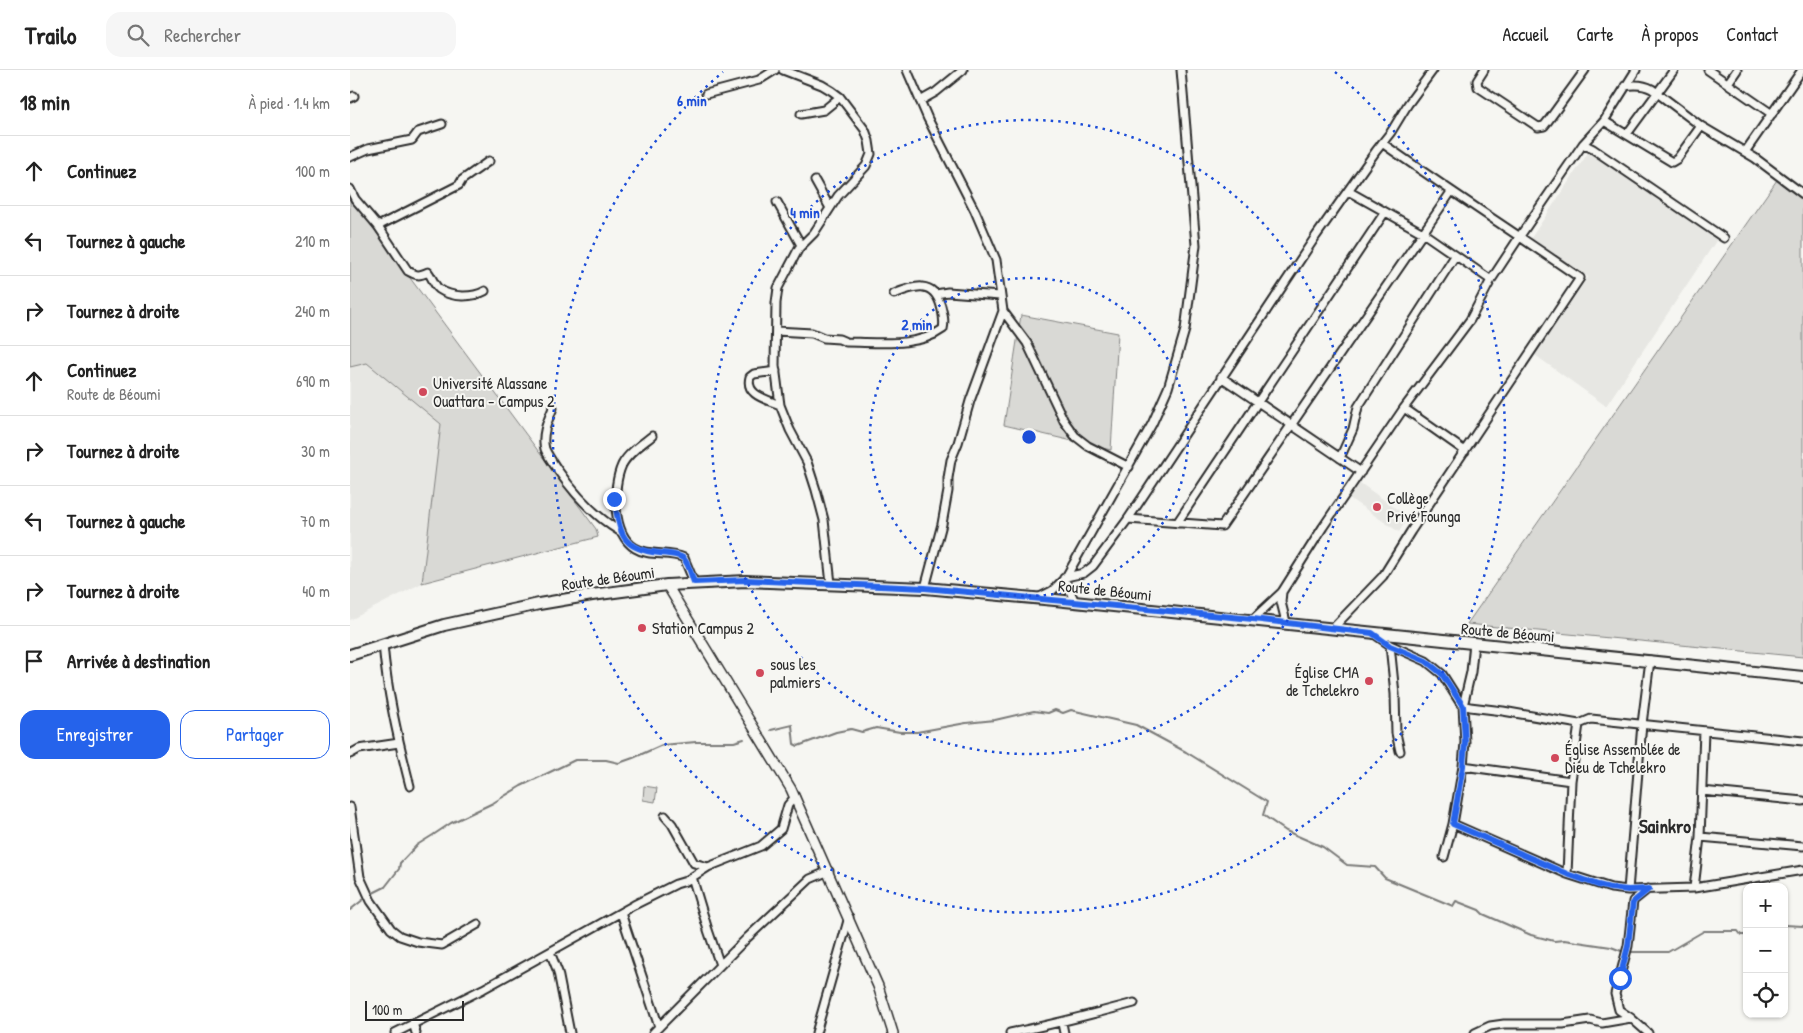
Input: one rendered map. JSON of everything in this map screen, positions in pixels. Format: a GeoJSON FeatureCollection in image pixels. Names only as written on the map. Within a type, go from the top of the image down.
{"type":"FeatureCollection","features":[{"type":"Feature","properties":{"kind":"main road","name":"Route de Béoumi"},"geometry":{"type":"LineString","coordinates":[[350,655],[444,625],[512,609],[592,595],[667,585],[746,580],[925,588],[1038,598],[1286,622],[1372,633],[1803,677]]}},
{"type":"Feature","properties":{"kind":"main road"},"geometry":{"type":"LineString","coordinates":[[667,585],[795,797],[878,986],[893,1033]]}},
{"type":"Feature","properties":{"kind":"street"},"geometry":{"type":"LineString","coordinates":[[706,94],[759,80],[775,70]]}},
{"type":"Feature","properties":{"kind":"street"},"geometry":{"type":"LineString","coordinates":[[784,70],[822,85],[840,97],[865,130],[871,154],[866,166],[852,180],[830,208],[814,233],[801,246],[778,288],[776,303],[776,371],[780,404],[790,430],[807,462],[816,490],[824,520],[831,584]]}},
{"type":"Feature","properties":{"kind":"street"},"geometry":{"type":"LineString","coordinates":[[907,70],[996,260],[1002,311],[951,460],[942,524],[925,588]]}},
{"type":"Feature","properties":{"kind":"street"},"geometry":{"type":"LineString","coordinates":[[920,101],[936,92],[962,70]]}},
{"type":"Feature","properties":{"kind":"street"},"geometry":{"type":"LineString","coordinates":[[1038,598],[1052,591],[1065,578],[1129,467],[1152,424],[1168,388],[1185,330],[1196,244],[1181,70]]}},
{"type":"Feature","properties":{"kind":"street"},"geometry":{"type":"LineString","coordinates":[[1065,578],[1084,573],[1093,566],[1128,518],[1221,377],[1348,191],[1434,70]]}},
{"type":"Feature","properties":{"kind":"street"},"geometry":{"type":"LineString","coordinates":[[1484,70],[1477,81],[1478,88],[1538,126],[1544,126],[1584,70]]}},
{"type":"Feature","properties":{"kind":"street"},"geometry":{"type":"LineString","coordinates":[[1253,619],[1282,592],[1404,408],[1470,320],[1491,280],[1520,236],[1583,144],[1604,121],[1636,70]]}},
{"type":"Feature","properties":{"kind":"street"},"geometry":{"type":"LineString","coordinates":[[1627,134],[1674,70]]}},
{"type":"Feature","properties":{"kind":"street"},"geometry":{"type":"LineString","coordinates":[[1708,70],[1772,114]]}},
{"type":"Feature","properties":{"kind":"street"},"geometry":{"type":"LineString","coordinates":[[1728,83],[1737,70]]}},
{"type":"Feature","properties":{"kind":"street"},"geometry":{"type":"LineString","coordinates":[[1745,152],[1801,71]]}},
{"type":"Feature","properties":{"kind":"street"},"geometry":{"type":"LineString","coordinates":[[1625,86],[1635,84],[1646,85],[1701,126],[1755,158],[1803,194]]}},
{"type":"Feature","properties":{"kind":"street"},"geometry":{"type":"LineString","coordinates":[[801,114],[824,110],[840,97]]}},
{"type":"Feature","properties":{"kind":"street"},"geometry":{"type":"LineString","coordinates":[[1604,121],[1672,162],[1677,159],[1701,126]]}},
{"type":"Feature","properties":{"kind":"street"},"geometry":{"type":"LineString","coordinates":[[350,157],[368,149],[412,140],[418,132],[442,124]]}},
{"type":"Feature","properties":{"kind":"street"},"geometry":{"type":"LineString","coordinates":[[1333,628],[1383,576],[1580,278],[1520,236],[1451,192],[1382,143]]}},
{"type":"Feature","properties":{"kind":"street"},"geometry":{"type":"LineString","coordinates":[[1583,144],[1724,238]]}},
{"type":"Feature","properties":{"kind":"street"},"geometry":{"type":"LineString","coordinates":[[378,226],[459,185],[462,180],[489,161]]}},
{"type":"Feature","properties":{"kind":"street"},"geometry":{"type":"LineString","coordinates":[[815,180],[830,208]]}},
{"type":"Feature","properties":{"kind":"street"},"geometry":{"type":"LineString","coordinates":[[350,189],[355,199],[378,226],[408,271],[418,276],[428,272],[439,288],[458,295],[470,296],[485,291]]}},
{"type":"Feature","properties":{"kind":"street"},"geometry":{"type":"LineString","coordinates":[[1348,191],[1423,233],[1491,280]]}},
{"type":"Feature","properties":{"kind":"street"},"geometry":{"type":"LineString","coordinates":[[1128,518],[1222,526],[1451,192]]}},
{"type":"Feature","properties":{"kind":"street"},"geometry":{"type":"LineString","coordinates":[[777,202],[801,246]]}},
{"type":"Feature","properties":{"kind":"street"},"geometry":{"type":"LineString","coordinates":[[1177,523],[1384,212]]}},
{"type":"Feature","properties":{"kind":"street"},"geometry":{"type":"LineString","coordinates":[[1340,458],[1353,430],[1358,407],[1455,256]]}},
{"type":"Feature","properties":{"kind":"street"},"geometry":{"type":"LineString","coordinates":[[776,331],[812,333],[824,338],[839,339],[846,342],[903,342],[935,335],[944,329],[945,321],[933,290],[916,286],[894,294]]}},
{"type":"Feature","properties":{"kind":"street"},"geometry":{"type":"LineString","coordinates":[[936,294],[948,292],[1000,296]]}},
{"type":"Feature","properties":{"kind":"street"},"geometry":{"type":"LineString","coordinates":[[1002,311],[1027,343],[1064,421],[1074,436],[1088,446],[1129,467]]}},
{"type":"Feature","properties":{"kind":"street"},"geometry":{"type":"LineString","coordinates":[[776,371],[750,376],[749,386],[753,392],[761,397],[780,404]]}},
{"type":"Feature","properties":{"kind":"street"},"geometry":{"type":"LineString","coordinates":[[1221,377],[1361,472]]}},
{"type":"Feature","properties":{"kind":"street"},"geometry":{"type":"LineString","coordinates":[[553,408],[544,435],[545,448],[550,460],[565,481],[588,507],[604,522],[621,532]]}},
{"type":"Feature","properties":{"kind":"street"},"geometry":{"type":"LineString","coordinates":[[1404,408],[1465,451]]}},
{"type":"Feature","properties":{"kind":"street"},"geometry":{"type":"LineString","coordinates":[[652,436],[633,450],[622,464],[614,499],[621,532],[624,538],[635,548],[647,552],[676,555],[684,558],[694,582]]}},
{"type":"Feature","properties":{"kind":"street"},"geometry":{"type":"LineString","coordinates":[[1065,578],[1075,602]]}},
{"type":"Feature","properties":{"kind":"street"},"geometry":{"type":"LineString","coordinates":[[1282,592],[1281,602],[1286,622]]}},
{"type":"Feature","properties":{"kind":"street"},"geometry":{"type":"LineString","coordinates":[[1372,633],[1390,646],[1426,661],[1442,674],[1463,706],[1579,724],[1591,719],[1803,741]]}},
{"type":"Feature","properties":{"kind":"street"},"geometry":{"type":"LineString","coordinates":[[1444,857],[1453,824],[1463,766],[1465,742],[1463,706],[1471,672],[1474,643]]}},
{"type":"Feature","properties":{"kind":"street"},"geometry":{"type":"LineString","coordinates":[[383,644],[386,679],[410,786]]}},
{"type":"Feature","properties":{"kind":"street"},"geometry":{"type":"LineString","coordinates":[[1390,646],[1395,694],[1396,733],[1400,751]]}},
{"type":"Feature","properties":{"kind":"street"},"geometry":{"type":"LineString","coordinates":[[1628,890],[1642,724],[1650,660]]}},
{"type":"Feature","properties":{"kind":"street"},"geometry":{"type":"LineString","coordinates":[[1567,874],[1572,781],[1579,724]]}},
{"type":"Feature","properties":{"kind":"street"},"geometry":{"type":"LineString","coordinates":[[1694,888],[1700,837],[1704,730]]}},
{"type":"Feature","properties":{"kind":"street"},"geometry":{"type":"LineString","coordinates":[[350,754],[359,749],[399,743]]}},
{"type":"Feature","properties":{"kind":"street"},"geometry":{"type":"LineString","coordinates":[[1463,766],[1572,781]]}},
{"type":"Feature","properties":{"kind":"street"},"geometry":{"type":"LineString","coordinates":[[1702,791],[1803,801]]}},
{"type":"Feature","properties":{"kind":"street"},"geometry":{"type":"LineString","coordinates":[[395,1033],[483,989],[662,891],[692,877],[708,866],[761,846],[781,830],[788,805],[795,797]]}},
{"type":"Feature","properties":{"kind":"street"},"geometry":{"type":"LineString","coordinates":[[350,807],[360,877],[372,901],[390,929],[400,936],[418,942],[442,945],[478,924]]}},
{"type":"Feature","properties":{"kind":"street"},"geometry":{"type":"LineString","coordinates":[[665,816],[672,824],[694,863],[708,866]]}},
{"type":"Feature","properties":{"kind":"street"},"geometry":{"type":"LineString","coordinates":[[1453,824],[1567,874],[1610,888],[1628,890],[1694,888],[1803,870]]}},
{"type":"Feature","properties":{"kind":"street"},"geometry":{"type":"LineString","coordinates":[[1700,837],[1803,846]]}},
{"type":"Feature","properties":{"kind":"street"},"geometry":{"type":"LineString","coordinates":[[653,1033],[720,964],[810,879],[829,871]]}},
{"type":"Feature","properties":{"kind":"street"},"geometry":{"type":"LineString","coordinates":[[692,877],[720,964]]}},
{"type":"Feature","properties":{"kind":"street"},"geometry":{"type":"LineString","coordinates":[[1648,1033],[1619,1010],[1615,994],[1628,946],[1633,902],[1649,889]]}},
{"type":"Feature","properties":{"kind":"street"},"geometry":{"type":"LineString","coordinates":[[621,913],[659,1027]]}},
{"type":"Feature","properties":{"kind":"street"},"geometry":{"type":"LineString","coordinates":[[816,1033],[849,917]]}},
{"type":"Feature","properties":{"kind":"street"},"geometry":{"type":"LineString","coordinates":[[550,952],[558,972],[570,1033]]}},
{"type":"Feature","properties":{"kind":"street"},"geometry":{"type":"LineString","coordinates":[[1010,1033],[1062,1023],[1079,1016],[1134,1003]]}},
{"type":"Feature","properties":{"kind":"street"},"geometry":{"type":"LineString","coordinates":[[1475,1033],[1490,1026],[1504,1024],[1563,1024],[1590,1020],[1602,1023],[1631,1018]]}},
{"type":"Feature","properties":{"kind":"street"},"geometry":{"type":"LineString","coordinates":[[413,1023],[416,1033]]}},
{"type":"Feature","properties":{"kind":"street"},"geometry":{"type":"LineString","coordinates":[[1062,1023],[1064,1033]]}},
{"type":"Feature","properties":{"kind":"shaded area"},"geometry":{"type":"Polygon","coordinates":[[[1590,150],[1718,238],[1606,406],[1535,355],[1588,277],[1531,238],[1590,150]]]}},
{"type":"Feature","properties":{"kind":"shaded area"},"geometry":{"type":"Polygon","coordinates":[[[1779,177],[1803,195],[1803,657],[1467,624],[1779,177]]]}},
{"type":"Feature","properties":{"kind":"shaded area","name":"Université Alassane Ouattara - Campus 2"},"geometry":{"type":"Polygon","coordinates":[[[350,197],[596,529],[598,537],[422,583],[350,620],[350,197]]]}},
{"type":"Feature","properties":{"kind":"shaded area","name":"Université Alassane Ouattara - Campus 2"},"geometry":{"type":"Polygon","coordinates":[[[350,197],[596,529],[598,537],[422,583],[441,424],[367,363],[350,367],[350,197]]]}},
{"type":"Feature","properties":{"kind":"shaded area"},"geometry":{"type":"Polygon","coordinates":[[[1021,315],[1118,333],[1111,450],[1004,425],[1021,315]]]}},
{"type":"Feature","properties":{"kind":"shaded area","name":"Collège Privé Founga"},"geometry":{"type":"Polygon","coordinates":[[[1360,483],[1408,517],[1399,532],[1349,498],[1360,483]]]}},
{"type":"Feature","properties":{"kind":"shaded area"},"geometry":{"type":"Polygon","coordinates":[[[644,786],[657,788],[655,802],[643,800],[644,786]]]}},
{"type":"Feature","properties":{"kind":"waterway"},"geometry":{"type":"LineString","coordinates":[[771,730],[792,725],[794,744],[798,746],[836,732],[851,729],[862,732],[876,728],[900,732],[917,732],[995,720],[1034,711],[1048,713],[1055,710],[1063,713],[1071,710],[1136,725],[1186,752],[1267,802],[1263,815],[1286,831],[1323,847],[1347,865],[1375,867],[1385,878],[1453,906],[1456,901],[1531,935],[1554,941],[1564,940],[1611,947],[1624,952]]}},
{"type":"Feature","properties":{"kind":"waterway"},"geometry":{"type":"LineString","coordinates":[[371,894],[385,887],[399,869],[400,863],[417,845],[451,823],[575,760],[606,760],[619,763],[662,745],[696,742],[734,742],[744,739]]}},
{"type":"Feature","properties":{"kind":"waterway"},"geometry":{"type":"LineString","coordinates":[[350,910],[364,899]]}},
{"type":"Feature","properties":{"kind":"waterway"},"geometry":{"type":"LineString","coordinates":[[1788,925],[1803,926]]}},
{"type":"Feature","properties":{"kind":"waterway"},"geometry":{"type":"LineString","coordinates":[[1629,952],[1668,952],[1704,931],[1738,931],[1743,935]]}},
{"type":"Feature","properties":{"kind":"place","name":"Université Alassane Ouattara - Campus 2"},"geometry":{"type":"Point","coordinates":[423,392]}},
{"type":"Feature","properties":{"kind":"place","name":"Collège Privé Founga"},"geometry":{"type":"Point","coordinates":[1377,507]}},
{"type":"Feature","properties":{"kind":"place","name":"Station Campus 2"},"geometry":{"type":"Point","coordinates":[642,628]}},
{"type":"Feature","properties":{"kind":"place","name":"sous les palmiers"},"geometry":{"type":"Point","coordinates":[760,673]}},
{"type":"Feature","properties":{"kind":"place","name":"Église CMA de Tchelekro"},"geometry":{"type":"Point","coordinates":[1369,681]}},
{"type":"Feature","properties":{"kind":"place","name":"Église Assemblée de Dieu de Tchelekro"},"geometry":{"type":"Point","coordinates":[1555,758]}},
{"type":"Feature","properties":{"kind":"district","name":"Sainkro"},"geometry":{"type":"Point","coordinates":[1665,826]}},
{"type":"Feature","properties":{"kind":"route"},"geometry":{"type":"LineString","coordinates":[[614,499],[624,538],[635,548],[647,552],[676,555],[684,558],[694,582],[746,580],[925,588],[1253,619],[1372,633],[1390,646],[1414,654],[1426,661],[1442,674],[1463,706],[1465,742],[1463,766],[1453,824],[1567,874],[1598,885],[1628,890],[1649,889],[1633,902],[1628,946],[1620,978]]}}]}
